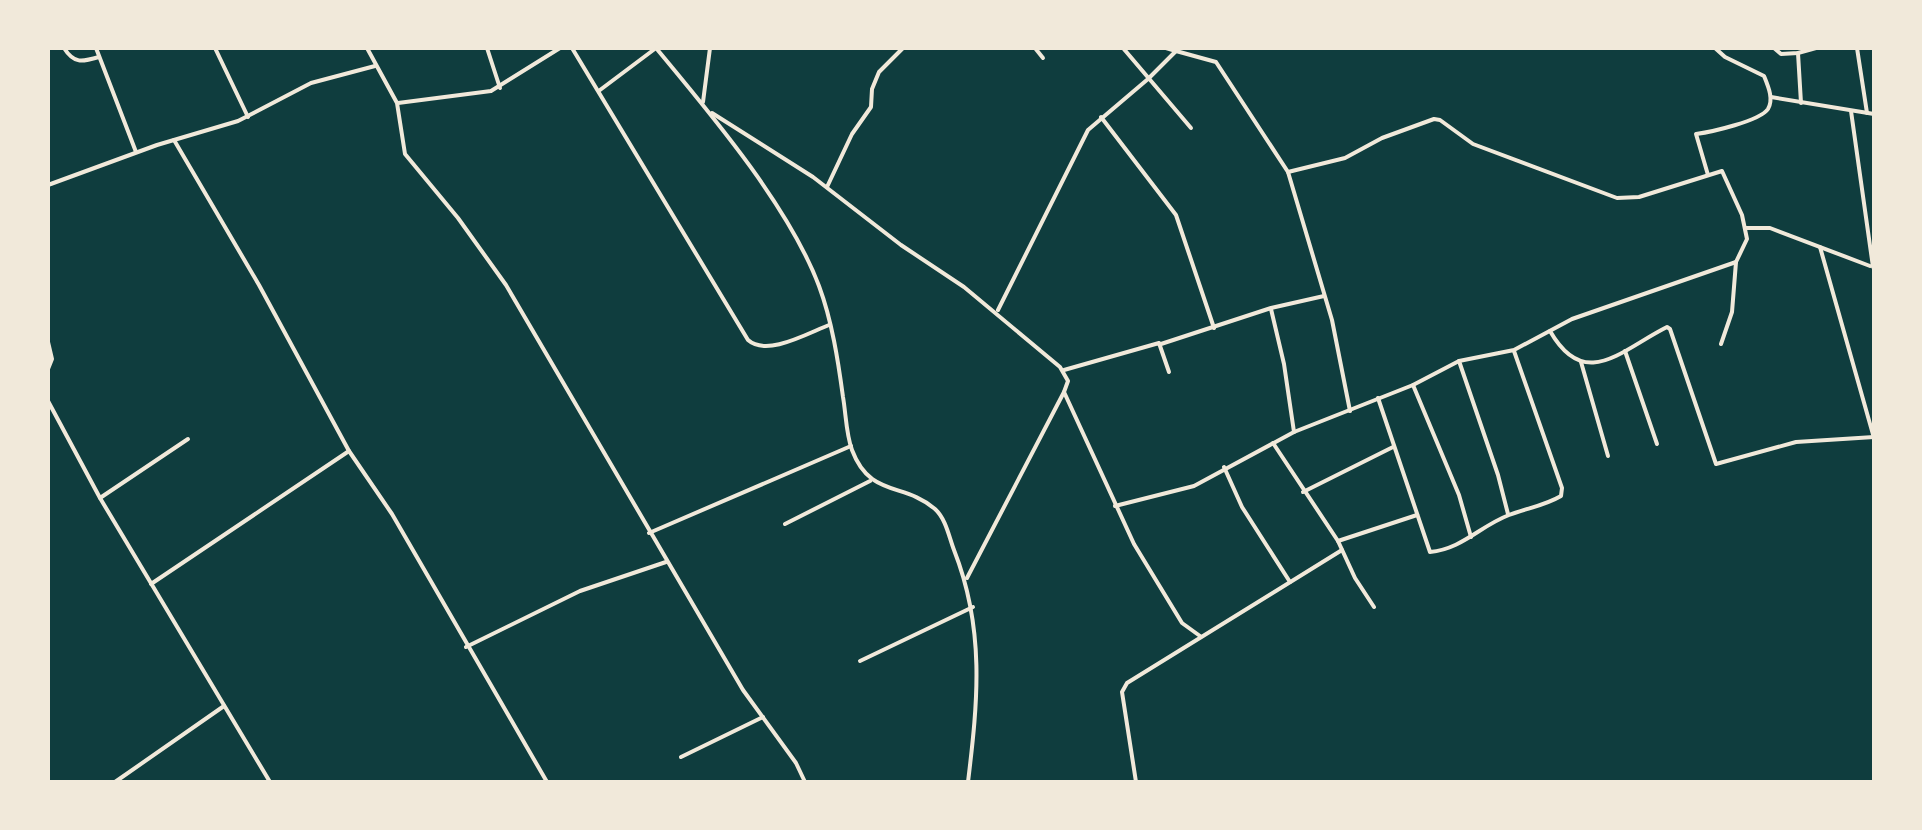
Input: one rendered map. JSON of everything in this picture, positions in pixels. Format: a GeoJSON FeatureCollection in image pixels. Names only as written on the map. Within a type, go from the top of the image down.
{"type":"FeatureCollection","features":[{"type":"Feature","properties":{"kind":"street"},"geometry":{"type":"LineString","coordinates":[[64,48],[81,62],[99,56]]}},
{"type":"Feature","properties":{"kind":"street"},"geometry":{"type":"LineString","coordinates":[[96,48],[136,152]]}},
{"type":"Feature","properties":{"kind":"street"},"geometry":{"type":"LineString","coordinates":[[214,48],[248,117]]}},
{"type":"Feature","properties":{"kind":"street"},"geometry":{"type":"LineString","coordinates":[[366,48],[397,103],[405,154],[506,285],[743,690],[796,763],[805,782]]}},
{"type":"Feature","properties":{"kind":"street"},"geometry":{"type":"LineString","coordinates":[[487,48],[500,88]]}},
{"type":"Feature","properties":{"kind":"street"},"geometry":{"type":"LineString","coordinates":[[397,103],[500,88],[560,48]]}},
{"type":"Feature","properties":{"kind":"street"},"geometry":{"type":"LineString","coordinates":[[572,48],[748,340],[754,346],[766,347],[829,325]]}},
{"type":"Feature","properties":{"kind":"street"},"geometry":{"type":"LineString","coordinates":[[599,90],[656,48],[708,110],[806,257],[820,287],[851,446],[860,468],[872,480],[934,509],[942,518],[966,580],[973,607],[979,688],[968,782]]}},
{"type":"Feature","properties":{"kind":"street"},"geometry":{"type":"LineString","coordinates":[[703,104],[710,48]]}},
{"type":"Feature","properties":{"kind":"street"},"geometry":{"type":"LineString","coordinates":[[827,188],[852,134],[871,107],[875,78],[903,48]]}},
{"type":"Feature","properties":{"kind":"street"},"geometry":{"type":"LineString","coordinates":[[1035,48],[1043,58]]}},
{"type":"Feature","properties":{"kind":"street"},"geometry":{"type":"LineString","coordinates":[[1123,48],[1191,128]]}},
{"type":"Feature","properties":{"kind":"street"},"geometry":{"type":"LineString","coordinates":[[1166,48],[1216,62],[1288,172],[1325,295],[1350,411]]}},
{"type":"Feature","properties":{"kind":"street"},"geometry":{"type":"LineString","coordinates":[[1708,175],[1696,134],[1760,116],[1771,98],[1764,76],[1725,58],[1715,48]]}},
{"type":"Feature","properties":{"kind":"street"},"geometry":{"type":"LineString","coordinates":[[1774,48],[1781,54],[1816,48]]}},
{"type":"Feature","properties":{"kind":"street"},"geometry":{"type":"LineString","coordinates":[[1857,48],[1867,114]]}},
{"type":"Feature","properties":{"kind":"street"},"geometry":{"type":"LineString","coordinates":[[997,312],[1078,146],[1101,118],[1148,79],[1176,49]]}},
{"type":"Feature","properties":{"kind":"street"},"geometry":{"type":"LineString","coordinates":[[1798,54],[1801,103]]}},
{"type":"Feature","properties":{"kind":"street"},"geometry":{"type":"LineString","coordinates":[[48,185],[248,117],[302,87],[376,66]]}},
{"type":"Feature","properties":{"kind":"street"},"geometry":{"type":"LineString","coordinates":[[1771,98],[1874,114]]}},
{"type":"Feature","properties":{"kind":"street"},"geometry":{"type":"LineString","coordinates":[[708,110],[827,188],[997,312],[1063,371],[1068,381],[1064,392],[966,580]]}},
{"type":"Feature","properties":{"kind":"street"},"geometry":{"type":"LineString","coordinates":[[1746,228],[1770,228],[1874,267],[1851,111]]}},
{"type":"Feature","properties":{"kind":"street"},"geometry":{"type":"LineString","coordinates":[[1101,118],[1176,215],[1214,328]]}},
{"type":"Feature","properties":{"kind":"street"},"geometry":{"type":"LineString","coordinates":[[1288,172],[1345,158],[1382,138],[1434,119],[1473,144],[1617,198],[1639,197],[1724,173],[1747,238],[1736,262],[1732,312],[1722,344]]}},
{"type":"Feature","properties":{"kind":"street"},"geometry":{"type":"LineString","coordinates":[[174,140],[349,451],[392,514],[548,782]]}},
{"type":"Feature","properties":{"kind":"street"},"geometry":{"type":"LineString","coordinates":[[1550,331],[1566,356],[1581,362],[1605,361],[1666,327],[1670,329],[1716,464],[1796,442],[1874,438],[1820,247]]}},
{"type":"Feature","properties":{"kind":"street"},"geometry":{"type":"LineString","coordinates":[[1115,506],[1194,486],[1294,432],[1413,385],[1458,361],[1514,350],[1572,319],[1736,262]]}},
{"type":"Feature","properties":{"kind":"street"},"geometry":{"type":"LineString","coordinates":[[1063,371],[1325,295]]}},
{"type":"Feature","properties":{"kind":"street"},"geometry":{"type":"LineString","coordinates":[[1271,308],[1294,432]]}},
{"type":"Feature","properties":{"kind":"street"},"geometry":{"type":"LineString","coordinates":[[48,342],[52,359],[48,368]]}},
{"type":"Feature","properties":{"kind":"street"},"geometry":{"type":"LineString","coordinates":[[1160,344],[1169,372]]}},
{"type":"Feature","properties":{"kind":"street"},"geometry":{"type":"LineString","coordinates":[[1378,398],[1430,552],[1449,550],[1508,516],[1546,506],[1561,496],[1562,488],[1514,350]]}},
{"type":"Feature","properties":{"kind":"street"},"geometry":{"type":"LineString","coordinates":[[1625,351],[1657,444]]}},
{"type":"Feature","properties":{"kind":"street"},"geometry":{"type":"LineString","coordinates":[[1458,361],[1498,475],[1508,516]]}},
{"type":"Feature","properties":{"kind":"street"},"geometry":{"type":"LineString","coordinates":[[1581,362],[1608,456]]}},
{"type":"Feature","properties":{"kind":"street"},"geometry":{"type":"LineString","coordinates":[[1413,385],[1459,495],[1470,536]]}},
{"type":"Feature","properties":{"kind":"street"},"geometry":{"type":"LineString","coordinates":[[1064,392],[1134,544],[1182,623],[1200,636]]}},
{"type":"Feature","properties":{"kind":"street"},"geometry":{"type":"LineString","coordinates":[[48,401],[100,498],[270,782]]}},
{"type":"Feature","properties":{"kind":"street"},"geometry":{"type":"LineString","coordinates":[[100,498],[188,440]]}},
{"type":"Feature","properties":{"kind":"street"},"geometry":{"type":"LineString","coordinates":[[1273,443],[1338,541],[1374,607]]}},
{"type":"Feature","properties":{"kind":"street"},"geometry":{"type":"LineString","coordinates":[[649,533],[851,446]]}},
{"type":"Feature","properties":{"kind":"street"},"geometry":{"type":"LineString","coordinates":[[1303,492],[1394,447]]}},
{"type":"Feature","properties":{"kind":"street"},"geometry":{"type":"LineString","coordinates":[[151,584],[349,451]]}},
{"type":"Feature","properties":{"kind":"street"},"geometry":{"type":"LineString","coordinates":[[1224,467],[1242,507],[1290,582]]}},
{"type":"Feature","properties":{"kind":"street"},"geometry":{"type":"LineString","coordinates":[[785,524],[872,480]]}},
{"type":"Feature","properties":{"kind":"street"},"geometry":{"type":"LineString","coordinates":[[1338,541],[1417,514]]}},
{"type":"Feature","properties":{"kind":"street"},"geometry":{"type":"LineString","coordinates":[[1136,782],[1122,692],[1126,683],[1342,550]]}},
{"type":"Feature","properties":{"kind":"street"},"geometry":{"type":"LineString","coordinates":[[466,647],[580,590],[666,562]]}},
{"type":"Feature","properties":{"kind":"street"},"geometry":{"type":"LineString","coordinates":[[860,660],[973,607]]}},
{"type":"Feature","properties":{"kind":"street"},"geometry":{"type":"LineString","coordinates":[[114,782],[224,706]]}},
{"type":"Feature","properties":{"kind":"street"},"geometry":{"type":"LineString","coordinates":[[682,756],[762,717]]}}]}
